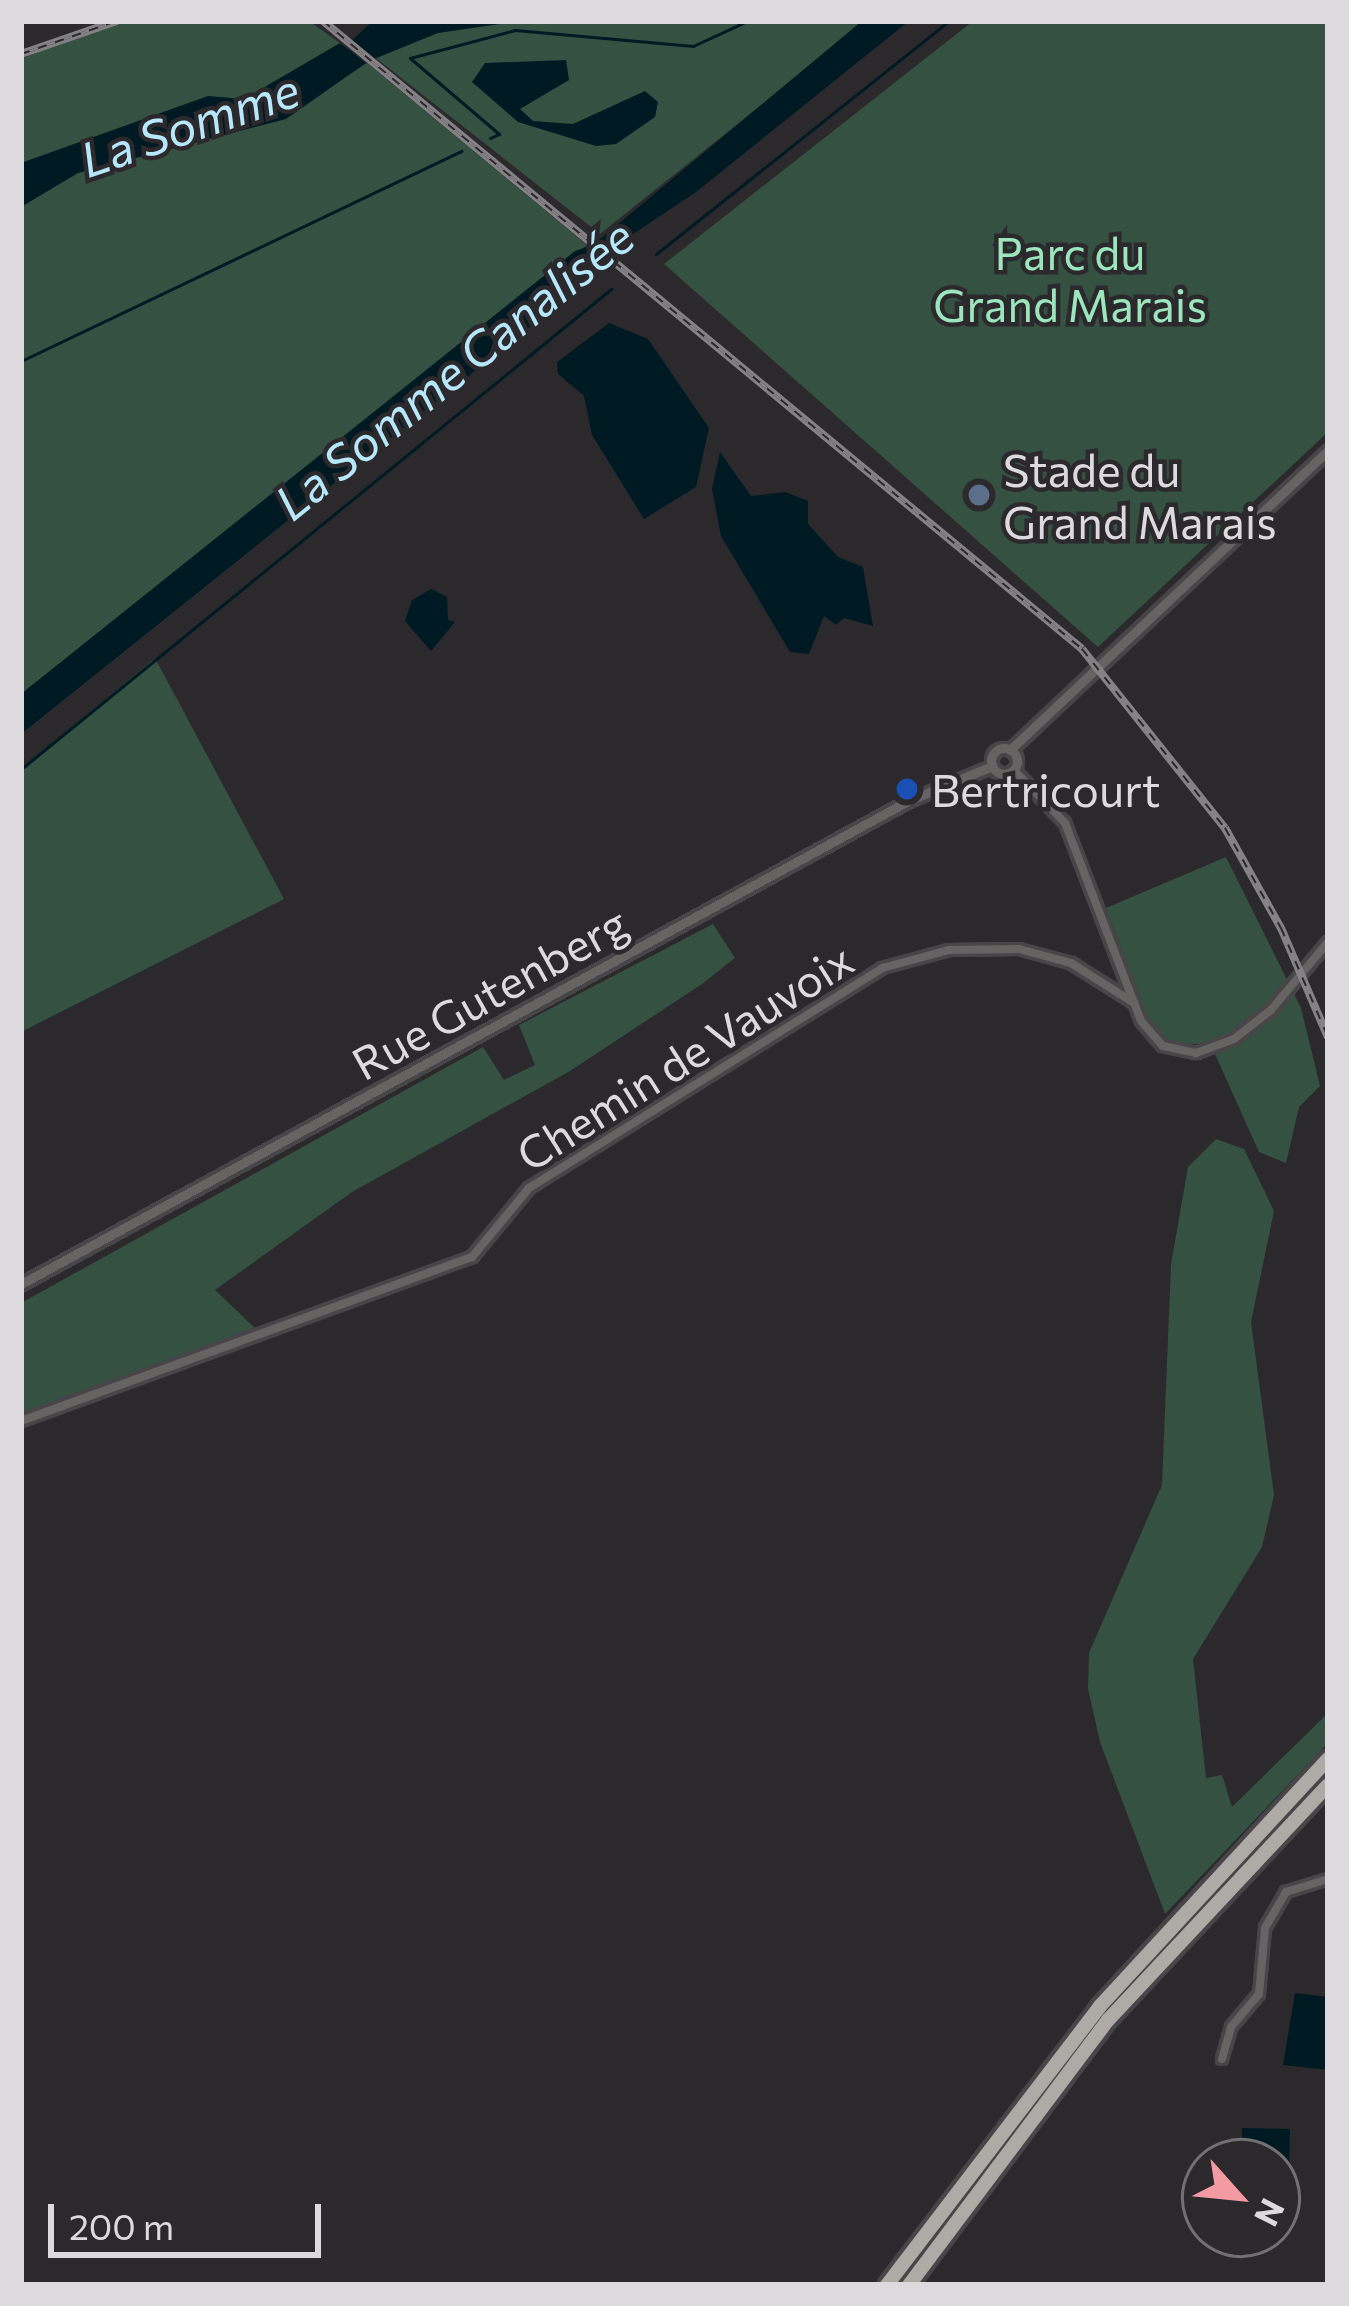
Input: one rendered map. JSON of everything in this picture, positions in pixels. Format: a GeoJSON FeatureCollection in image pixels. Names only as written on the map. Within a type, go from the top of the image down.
{"type":"FeatureCollection","features":[{"type":"Feature","properties":{"kind":"highway"},"geometry":{"type":"LineString","coordinates":[[876,2285],[891,2279],[1100,2006],[1328,1759]]}},
{"type":"Feature","properties":{"kind":"highway"},"geometry":{"type":"LineString","coordinates":[[909,2285],[1108,2020],[1328,1785]]}},
{"type":"Feature","properties":{"kind":"street"},"geometry":{"type":"LineString","coordinates":[[1014,770],[1002,774],[992,766],[998,751],[1010,750],[1328,451]]}},
{"type":"Feature","properties":{"kind":"street"},"geometry":{"type":"LineString","coordinates":[[1010,750],[1014,770],[1065,823],[1134,1003],[1162,1046],[1209,1051],[1260,1020],[1328,942]]}},
{"type":"Feature","properties":{"kind":"street","name":"Rue Gutenberg"},"geometry":{"type":"LineString","coordinates":[[21,1284],[910,800],[992,766]]}},
{"type":"Feature","properties":{"kind":"street","name":"Chemin de Vauvoix"},"geometry":{"type":"LineString","coordinates":[[21,1421],[472,1257],[529,1188],[882,968],[949,950],[1019,949],[1071,963],[1134,1003]]}},
{"type":"Feature","properties":{"kind":"street"},"geometry":{"type":"LineString","coordinates":[[1222,2059],[1231,2027],[1259,1994],[1264,1928],[1286,1892],[1328,1880]]}},
{"type":"Feature","properties":{"kind":"green space"},"geometry":{"type":"Polygon","coordinates":[[[113,21],[309,21],[340,43],[324,67],[242,103],[21,169],[21,59],[113,21]]]}},
{"type":"Feature","properties":{"kind":"green space"},"geometry":{"type":"Polygon","coordinates":[[[509,21],[866,21],[600,234],[372,55],[434,26],[509,21]]]}},
{"type":"Feature","properties":{"kind":"green space","name":"Parc du Grand Marais"},"geometry":{"type":"Polygon","coordinates":[[[973,21],[1328,21],[1328,432],[1098,647],[664,264],[973,21]]]}},
{"type":"Feature","properties":{"kind":"green space"},"geometry":{"type":"Polygon","coordinates":[[[367,63],[587,245],[21,694],[21,206],[70,169],[289,110],[367,63]]]}},
{"type":"Feature","properties":{"kind":"green space"},"geometry":{"type":"Polygon","coordinates":[[[155,658],[284,899],[21,1032],[21,769],[155,658]]]}},
{"type":"Feature","properties":{"kind":"green space"},"geometry":{"type":"Polygon","coordinates":[[[1226,857],[1301,1008],[1320,1086],[1299,1107],[1286,1163],[1259,1152],[1210,1043],[1179,1045],[1153,1032],[1106,908],[1226,857]]]}},
{"type":"Feature","properties":{"kind":"green space"},"geometry":{"type":"Polygon","coordinates":[[[713,924],[735,958],[702,984],[570,1071],[352,1192],[215,1290],[257,1330],[21,1417],[21,1303],[483,1047],[504,1080],[535,1065],[519,1025],[713,924]]]}},
{"type":"Feature","properties":{"kind":"green space"},"geometry":{"type":"Polygon","coordinates":[[[1216,1139],[1244,1149],[1274,1211],[1251,1322],[1274,1495],[1262,1547],[1193,1659],[1206,1778],[1222,1775],[1232,1807],[1328,1713],[1328,1743],[1165,1914],[1100,1742],[1088,1689],[1089,1653],[1162,1485],[1171,1264],[1188,1167],[1216,1139]]]}},
{"type":"Feature","properties":{"kind":"water"},"geometry":{"type":"Polygon","coordinates":[[[373,21],[521,21],[438,33],[374,59],[352,40],[373,21]]]}},
{"type":"Feature","properties":{"kind":"water","name":"La Somme Canalisée"},"geometry":{"type":"Polygon","coordinates":[[[862,21],[909,21],[696,192],[615,246],[582,285],[21,734],[21,694],[575,251],[593,245],[862,21]]]}},
{"type":"Feature","properties":{"kind":"water","name":"La Somme"},"geometry":{"type":"Polygon","coordinates":[[[340,43],[366,63],[286,119],[78,173],[21,207],[21,163],[208,96],[244,99],[340,43]]]}},
{"type":"Feature","properties":{"kind":"water"},"geometry":{"type":"Polygon","coordinates":[[[566,60],[569,80],[520,109],[533,121],[573,124],[645,91],[658,102],[655,117],[616,144],[596,146],[518,122],[472,82],[485,63],[566,60]]]}},
{"type":"Feature","properties":{"kind":"water"},"geometry":{"type":"Polygon","coordinates":[[[609,323],[648,339],[709,428],[696,487],[644,519],[592,435],[584,396],[558,374],[557,362],[609,323]]]}},
{"type":"Feature","properties":{"kind":"water"},"geometry":{"type":"Polygon","coordinates":[[[720,452],[751,496],[785,492],[808,501],[808,524],[838,557],[863,567],[873,626],[844,618],[836,625],[824,616],[809,654],[790,652],[721,536],[712,489],[720,452]]]}},
{"type":"Feature","properties":{"kind":"water"},"geometry":{"type":"Polygon","coordinates":[[[431,589],[447,597],[448,620],[455,622],[431,651],[405,621],[412,600],[431,589]]]}},
{"type":"Feature","properties":{"kind":"water"},"geometry":{"type":"Polygon","coordinates":[[[1295,1993],[1328,1997],[1328,2070],[1283,2065],[1295,1993]]]}},
{"type":"Feature","properties":{"kind":"water"},"geometry":{"type":"Polygon","coordinates":[[[1242,2128],[1290,2129],[1290,2138],[1242,2138],[1242,2128]]]}},
{"type":"Feature","properties":{"kind":"waterway"},"geometry":{"type":"LineString","coordinates":[[490,138],[499,134],[410,58],[515,30],[693,46],[747,21]]}},
{"type":"Feature","properties":{"kind":"waterway","name":"La Somme Canalisée"},"geometry":{"type":"LineString","coordinates":[[656,254],[949,21]]}},
{"type":"Feature","properties":{"kind":"waterway"},"geometry":{"type":"LineString","coordinates":[[21,361],[462,151]]}},
{"type":"Feature","properties":{"kind":"waterway","name":"La Somme Canalisée"},"geometry":{"type":"LineString","coordinates":[[21,769],[611,289]]}},
{"type":"Feature","properties":{"kind":"railway"},"geometry":{"type":"LineString","coordinates":[[21,54],[117,21]]}},
{"type":"Feature","properties":{"kind":"railway"},"geometry":{"type":"LineString","coordinates":[[323,21],[1082,649],[1225,828],[1281,928],[1328,1037]]}},
{"type":"Feature","properties":{"kind":"place","name":"Stade du Grand Marais"},"geometry":{"type":"Point","coordinates":[979,495]}},
{"type":"Feature","properties":{"kind":"place","name":"Bertricourt"},"geometry":{"type":"Point","coordinates":[907,789]}}]}
